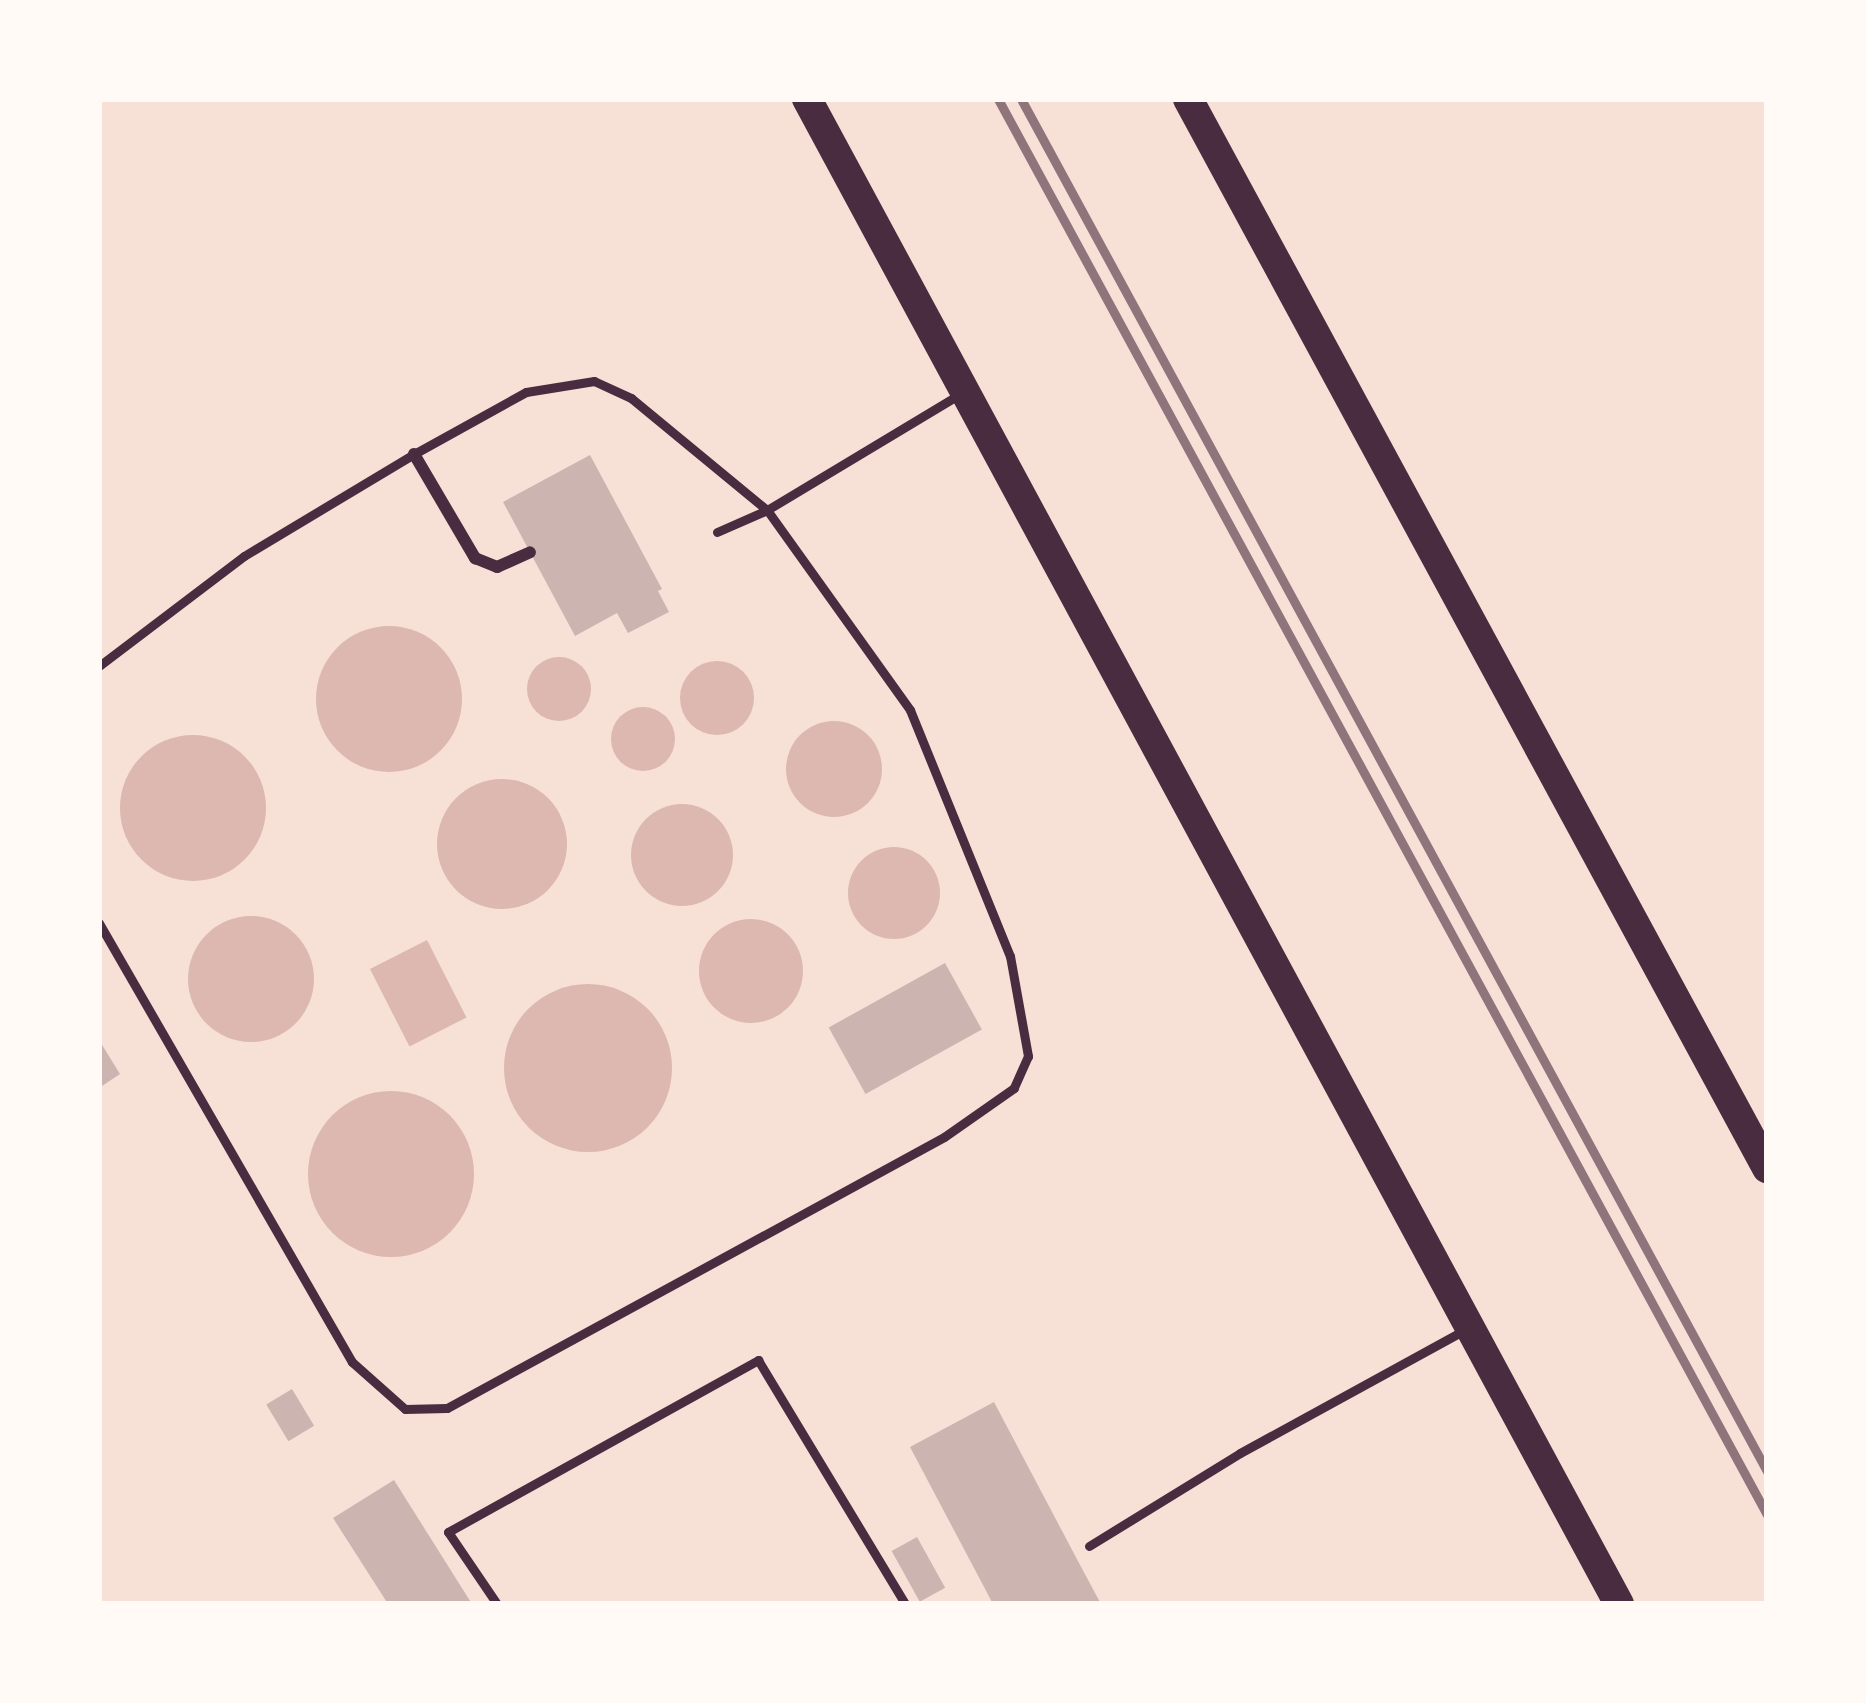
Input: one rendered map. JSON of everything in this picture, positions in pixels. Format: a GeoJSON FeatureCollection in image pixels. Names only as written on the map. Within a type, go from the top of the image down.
{"type":"FeatureCollection","features":[{"type":"Feature","properties":{"kind":"highway"},"geometry":{"type":"LineString","coordinates":[[807,99],[1619,1604]]}},
{"type":"Feature","properties":{"kind":"highway"},"geometry":{"type":"LineString","coordinates":[[1188,99],[1767,1168]]}},
{"type":"Feature","properties":{"kind":"street"},"geometry":{"type":"LineString","coordinates":[[414,454],[475,558],[497,567],[530,552]]}},
{"type":"Feature","properties":{"kind":"lane"},"geometry":{"type":"LineString","coordinates":[[99,666],[244,556],[414,454],[526,392],[594,381],[631,398],[767,510],[910,710],[1010,956],[1028,1056],[1014,1088],[944,1137],[447,1408],[405,1409],[352,1361],[99,923]]}},
{"type":"Feature","properties":{"kind":"lane"},"geometry":{"type":"LineString","coordinates":[[717,532],[767,510],[965,391]]}},
{"type":"Feature","properties":{"kind":"lane"},"geometry":{"type":"LineString","coordinates":[[1089,1546],[1240,1454],[1470,1327]]}},
{"type":"Feature","properties":{"kind":"lane"},"geometry":{"type":"LineString","coordinates":[[496,1604],[448,1532],[758,1360],[905,1604]]}},
{"type":"Feature","properties":{"kind":"shaded area"},"geometry":{"type":"Polygon","coordinates":[[[389,626],[417,632],[440,648],[456,671],[462,699],[456,727],[440,750],[417,766],[389,772],[361,766],[338,750],[322,727],[316,699],[322,671],[338,648],[361,632],[389,626]]]}},
{"type":"Feature","properties":{"kind":"shaded area"},"geometry":{"type":"Polygon","coordinates":[[[559,657],[582,666],[591,689],[582,712],[559,721],[536,712],[527,689],[536,666],[559,657]]]}},
{"type":"Feature","properties":{"kind":"shaded area"},"geometry":{"type":"Polygon","coordinates":[[[717,661],[743,672],[754,698],[743,724],[717,735],[691,724],[680,698],[691,672],[717,661]]]}},
{"type":"Feature","properties":{"kind":"shaded area"},"geometry":{"type":"Polygon","coordinates":[[[643,707],[666,716],[675,739],[666,762],[643,771],[620,762],[611,739],[620,716],[643,707]]]}},
{"type":"Feature","properties":{"kind":"shaded area"},"geometry":{"type":"Polygon","coordinates":[[[834,721],[868,735],[882,769],[868,803],[834,817],[800,803],[786,769],[800,735],[834,721]]]}},
{"type":"Feature","properties":{"kind":"shaded area"},"geometry":{"type":"Polygon","coordinates":[[[193,735],[221,741],[244,757],[260,780],[266,808],[260,836],[244,859],[221,875],[193,881],[165,875],[142,859],[126,836],[120,808],[126,780],[142,757],[165,741],[193,735]]]}},
{"type":"Feature","properties":{"kind":"shaded area"},"geometry":{"type":"Polygon","coordinates":[[[502,779],[527,784],[548,798],[562,819],[567,844],[562,869],[548,890],[527,904],[502,909],[477,904],[456,890],[442,869],[437,844],[442,819],[456,798],[477,784],[502,779]]]}},
{"type":"Feature","properties":{"kind":"shaded area"},"geometry":{"type":"Polygon","coordinates":[[[682,804],[701,808],[718,819],[729,836],[733,855],[729,874],[718,891],[701,902],[682,906],[663,902],[646,891],[635,874],[631,855],[635,836],[646,819],[663,808],[682,804]]]}},
{"type":"Feature","properties":{"kind":"shaded area"},"geometry":{"type":"Polygon","coordinates":[[[894,847],[912,850],[927,860],[937,875],[937,911],[927,926],[912,936],[894,939],[876,936],[861,926],[851,911],[848,893],[851,875],[861,860],[876,850],[894,847]]]}},
{"type":"Feature","properties":{"kind":"shaded area"},"geometry":{"type":"Polygon","coordinates":[[[251,916],[275,921],[295,935],[309,955],[314,979],[309,1003],[295,1023],[275,1037],[251,1042],[227,1037],[207,1023],[193,1003],[188,979],[193,955],[207,935],[227,921],[251,916]]]}},
{"type":"Feature","properties":{"kind":"shaded area"},"geometry":{"type":"Polygon","coordinates":[[[751,919],[771,923],[788,934],[799,951],[803,971],[799,991],[788,1008],[771,1019],[751,1023],[731,1019],[714,1008],[703,991],[699,971],[703,951],[714,934],[731,923],[751,919]]]}},
{"type":"Feature","properties":{"kind":"shaded area"},"geometry":{"type":"Polygon","coordinates":[[[427,940],[466,1018],[409,1047],[370,969],[427,940]]]}},
{"type":"Feature","properties":{"kind":"shaded area"},"geometry":{"type":"Polygon","coordinates":[[[588,984],[620,990],[647,1009],[666,1036],[672,1068],[666,1100],[647,1127],[620,1146],[588,1152],[556,1146],[529,1127],[510,1100],[504,1068],[510,1036],[529,1009],[556,990],[588,984]]]}},
{"type":"Feature","properties":{"kind":"shaded area"},"geometry":{"type":"Polygon","coordinates":[[[391,1091],[423,1097],[450,1115],[468,1142],[474,1174],[468,1206],[450,1233],[423,1251],[391,1257],[359,1251],[332,1233],[314,1206],[308,1174],[314,1142],[332,1115],[359,1097],[391,1091]]]}},
{"type":"Feature","properties":{"kind":"building"},"geometry":{"type":"Polygon","coordinates":[[[590,455],[662,589],[658,591],[669,612],[628,633],[617,613],[575,636],[503,502],[590,455]]]}},
{"type":"Feature","properties":{"kind":"building"},"geometry":{"type":"Polygon","coordinates":[[[945,963],[982,1029],[866,1094],[829,1027],[945,963]]]}},
{"type":"Feature","properties":{"kind":"building"},"geometry":{"type":"Polygon","coordinates":[[[99,1040],[120,1074],[99,1088],[99,1040]]]}},
{"type":"Feature","properties":{"kind":"building"},"geometry":{"type":"Polygon","coordinates":[[[292,1389],[314,1426],[288,1441],[266,1404],[292,1389]]]}},
{"type":"Feature","properties":{"kind":"building"},"geometry":{"type":"Polygon","coordinates":[[[994,1402],[1101,1604],[993,1604],[910,1447],[994,1402]]]}},
{"type":"Feature","properties":{"kind":"building"},"geometry":{"type":"Polygon","coordinates":[[[394,1480],[472,1604],[388,1604],[333,1518],[394,1480]]]}},
{"type":"Feature","properties":{"kind":"building"},"geometry":{"type":"Polygon","coordinates":[[[917,1537],[945,1588],[920,1602],[892,1551],[917,1537]]]}},
{"type":"Feature","properties":{"kind":"railway"},"geometry":{"type":"LineString","coordinates":[[998,99],[1767,1515]]}},
{"type":"Feature","properties":{"kind":"railway"},"geometry":{"type":"LineString","coordinates":[[1021,99],[1767,1471]]}}]}
